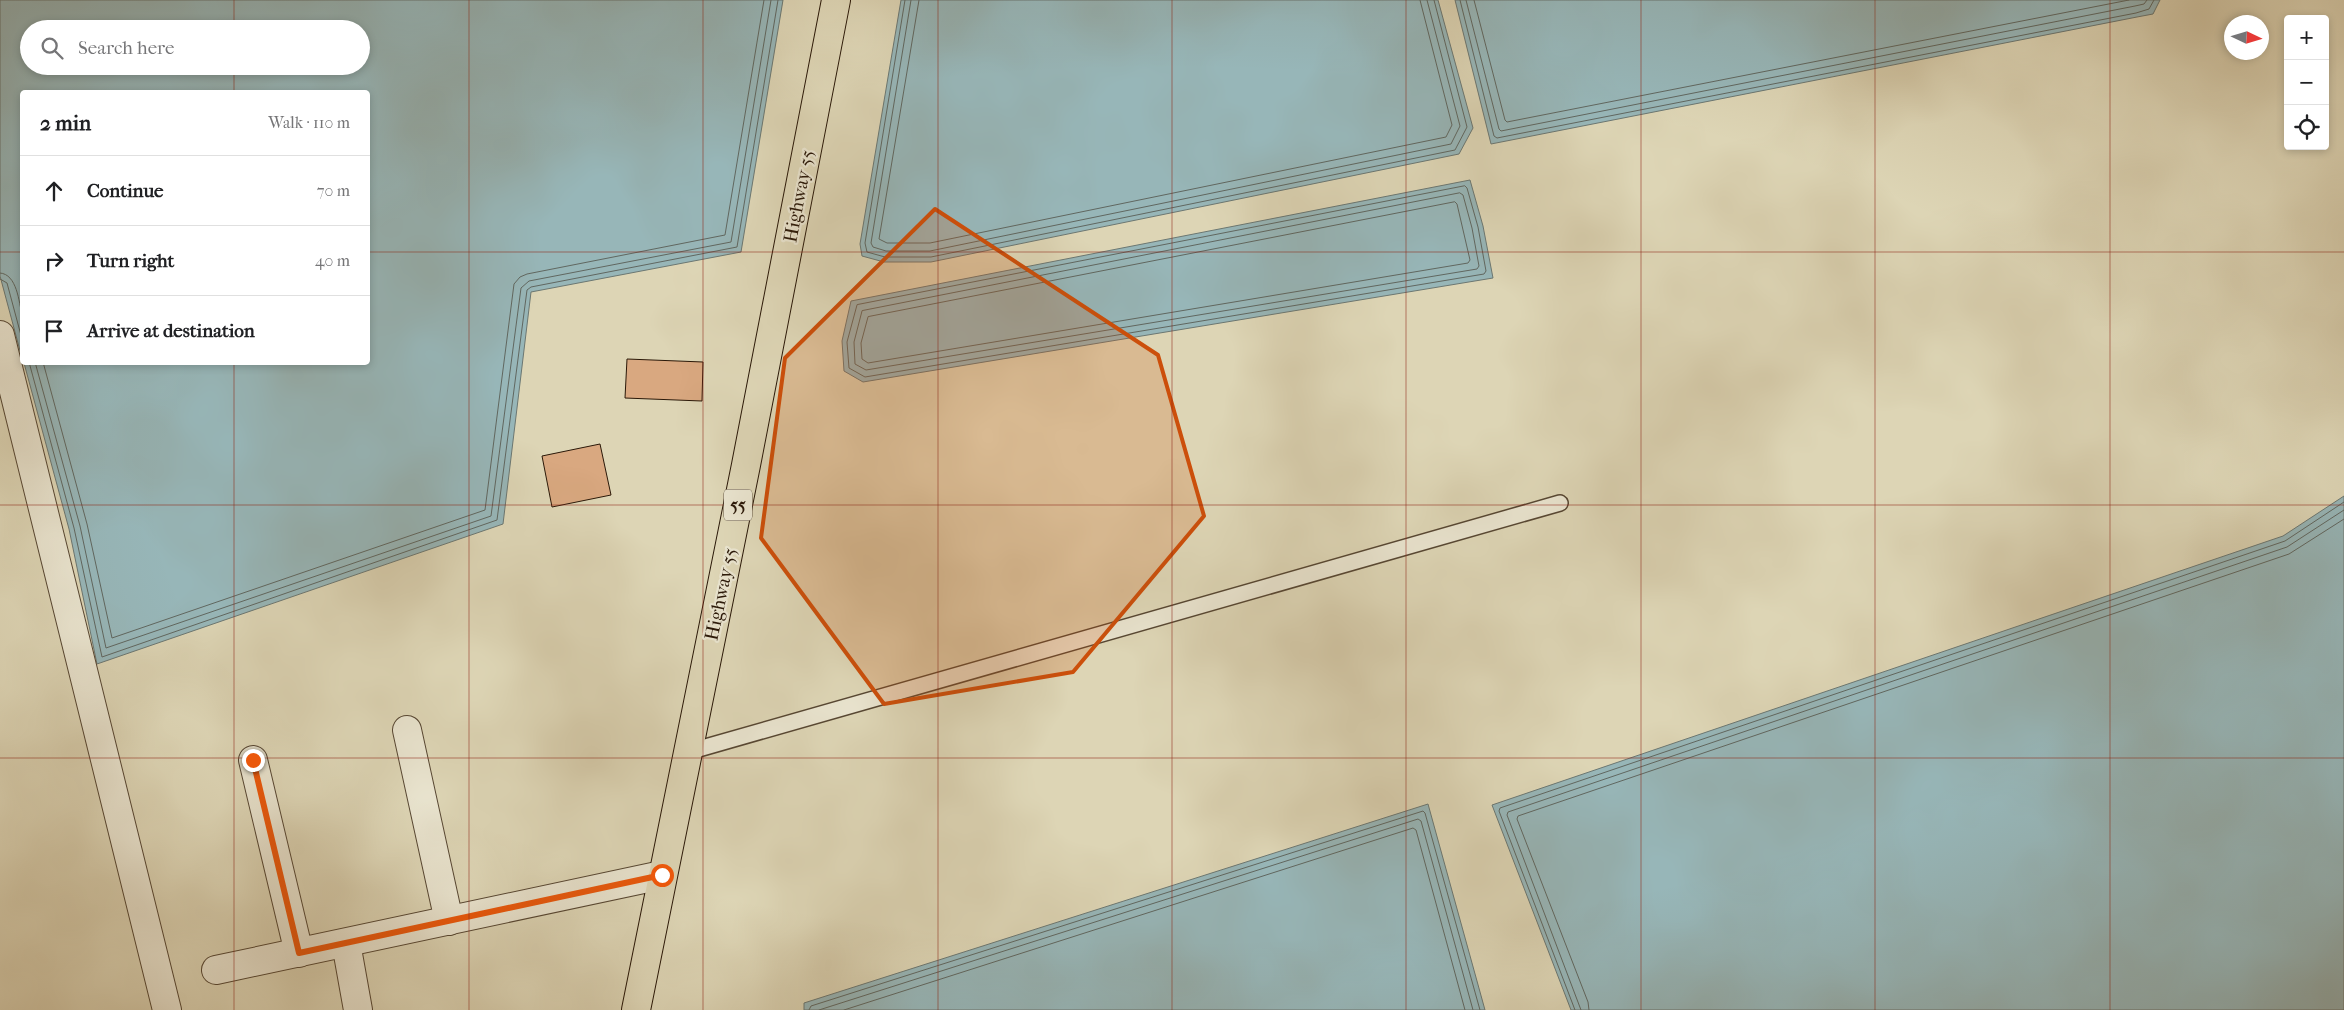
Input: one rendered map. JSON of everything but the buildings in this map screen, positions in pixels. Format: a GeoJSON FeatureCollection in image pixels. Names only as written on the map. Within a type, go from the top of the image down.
{"type":"FeatureCollection","features":[{"type":"Feature","properties":{"kind":"highway","name":"Highway 55"},"geometry":{"type":"LineString","coordinates":[[636,1010],[746,465],[836,0]]}},
{"type":"Feature","properties":{"kind":"street"},"geometry":{"type":"LineString","coordinates":[[0,335],[166,1010]]}},
{"type":"Feature","properties":{"kind":"street"},"geometry":{"type":"LineString","coordinates":[[407,730],[449,921]]}},
{"type":"Feature","properties":{"kind":"street"},"geometry":{"type":"LineString","coordinates":[[253,760],[299,953]]}},
{"type":"Feature","properties":{"kind":"street"},"geometry":{"type":"LineString","coordinates":[[216,970],[662,875]]}},
{"type":"Feature","properties":{"kind":"street"},"geometry":{"type":"LineString","coordinates":[[346,943],[358,1010]]}},
{"type":"Feature","properties":{"kind":"lane"},"geometry":{"type":"LineString","coordinates":[[688,752],[1560,503]]}},
{"type":"Feature","properties":{"kind":"highlighted area"},"geometry":{"type":"Polygon","coordinates":[[[935,209],[1158,355],[1204,516],[1073,672],[884,704],[761,538],[785,358],[935,209]]]}},
{"type":"Feature","properties":{"kind":"water"},"geometry":{"type":"Polygon","coordinates":[[[0,0],[783,0],[741,252],[531,292],[503,524],[97,664],[69,529],[25,365],[370,365],[370,90],[20,90],[20,351],[0,276],[0,0]]]}},
{"type":"Feature","properties":{"kind":"water"},"geometry":{"type":"Polygon","coordinates":[[[901,0],[1438,0],[1473,128],[1459,154],[931,262],[884,262],[862,256],[860,244],[901,0]]]}},
{"type":"Feature","properties":{"kind":"water"},"geometry":{"type":"Polygon","coordinates":[[[1455,0],[2160,0],[2153,14],[1491,144],[1455,0]]]}},
{"type":"Feature","properties":{"kind":"water"},"geometry":{"type":"Polygon","coordinates":[[[1470,180],[1483,226],[1493,278],[863,382],[844,371],[842,341],[851,301],[1470,180]]]}},
{"type":"Feature","properties":{"kind":"water"},"geometry":{"type":"Polygon","coordinates":[[[2344,496],[2344,1010],[1571,1010],[1492,805],[2283,536],[2344,496]]]}},
{"type":"Feature","properties":{"kind":"water"},"geometry":{"type":"Polygon","coordinates":[[[1428,804],[1485,1010],[804,1010],[804,1003],[1428,804]]]}},
{"type":"Feature","properties":{"kind":"route"},"geometry":{"type":"LineString","coordinates":[[253,760],[299,953],[662,875]]}}]}
